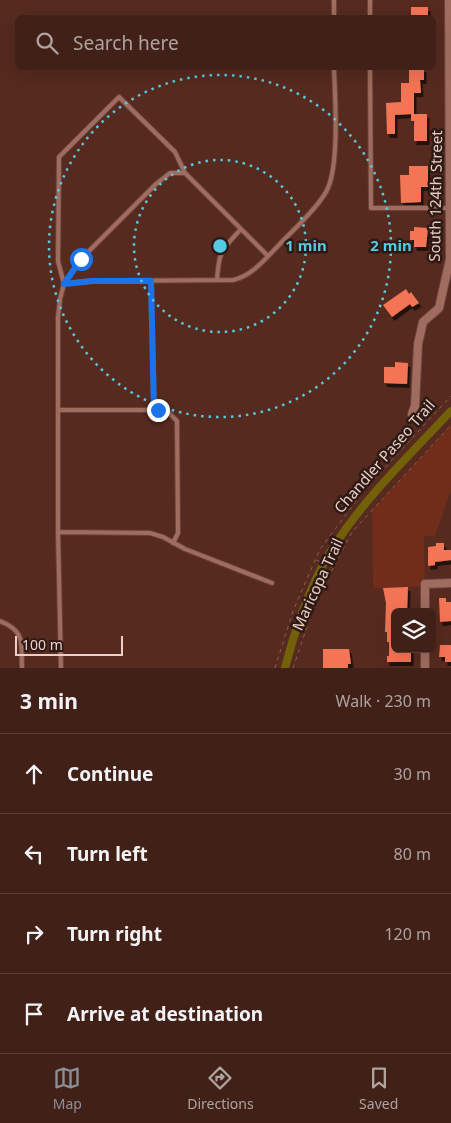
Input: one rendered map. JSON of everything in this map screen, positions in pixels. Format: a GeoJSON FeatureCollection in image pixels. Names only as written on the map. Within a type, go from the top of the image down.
{"type":"FeatureCollection","features":[{"type":"Feature","properties":{"kind":"street","name":"South 124th Street"},"geometry":{"type":"LineString","coordinates":[[412,414],[415,406],[418,344],[423,322],[439,308],[450,259],[449,0]]}},
{"type":"Feature","properties":{"kind":"street"},"geometry":{"type":"LineString","coordinates":[[425,608],[425,584],[451,583]]}},
{"type":"Feature","properties":{"kind":"street"},"geometry":{"type":"LineString","coordinates":[[425,653],[425,668]]}},
{"type":"Feature","properties":{"kind":"lane"},"geometry":{"type":"LineString","coordinates":[[334,0],[334,15]]}},
{"type":"Feature","properties":{"kind":"lane"},"geometry":{"type":"LineString","coordinates":[[370,0],[370,15]]}},
{"type":"Feature","properties":{"kind":"lane"},"geometry":{"type":"LineString","coordinates":[[64,284],[92,281],[217,280],[240,278],[256,268],[304,219],[328,190],[334,173],[334,70]]}},
{"type":"Feature","properties":{"kind":"lane"},"geometry":{"type":"LineString","coordinates":[[370,70],[371,208],[450,208]]}},
{"type":"Feature","properties":{"kind":"lane"},"geometry":{"type":"LineString","coordinates":[[64,284],[58,261],[59,157],[119,97],[175,152],[185,173],[268,256]]}},
{"type":"Feature","properties":{"kind":"lane"},"geometry":{"type":"LineString","coordinates":[[61,668],[58,532],[58,316],[60,299],[64,284],[81,259],[156,184],[170,173],[185,173]]}},
{"type":"Feature","properties":{"kind":"lane"},"geometry":{"type":"LineString","coordinates":[[217,280],[218,260],[221,250],[241,229]]}},
{"type":"Feature","properties":{"kind":"lane"},"geometry":{"type":"LineString","coordinates":[[151,281],[154,410]]}},
{"type":"Feature","properties":{"kind":"lane"},"geometry":{"type":"LineString","coordinates":[[58,410],[154,410],[169,413],[177,421],[178,533],[173,543]]}},
{"type":"Feature","properties":{"kind":"lane"},"geometry":{"type":"LineString","coordinates":[[58,532],[150,533],[185,549],[272,583]]}},
{"type":"Feature","properties":{"kind":"lane"},"geometry":{"type":"LineString","coordinates":[[0,621],[17,629],[21,636],[22,668]]}},
{"type":"Feature","properties":{"kind":"path","name":"Chandler Paseo Trail"},"geometry":{"type":"LineString","coordinates":[[275,668],[293,611],[320,549],[360,496],[451,396]]}},
{"type":"Feature","properties":{"kind":"path","name":"Maricopa Trail"},"geometry":{"type":"LineString","coordinates":[[293,668],[312,612],[352,532],[451,425]]}},
{"type":"Feature","properties":{"kind":"path"},"geometry":{"type":"LineString","coordinates":[[316,560],[333,568]]}},
{"type":"Feature","properties":{"kind":"shaded area"},"geometry":{"type":"Polygon","coordinates":[[[451,425],[451,490],[435,536],[424,536],[425,587],[373,588],[372,510],[451,425]]]}},
{"type":"Feature","properties":{"kind":"building"},"geometry":{"type":"Polygon","coordinates":[[[411,7],[428,7],[428,15],[411,15],[411,7]]]}},
{"type":"Feature","properties":{"kind":"building"},"geometry":{"type":"Polygon","coordinates":[[[409,70],[424,70],[424,80],[420,80],[421,93],[414,93],[414,114],[427,114],[427,141],[414,141],[414,121],[411,121],[411,114],[395,115],[395,134],[387,134],[386,103],[401,102],[401,83],[409,83],[409,70]]]}},
{"type":"Feature","properties":{"kind":"building"},"geometry":{"type":"Polygon","coordinates":[[[409,166],[428,166],[428,187],[421,187],[421,202],[401,203],[400,175],[409,175],[409,166]]]}},
{"type":"Feature","properties":{"kind":"building"},"geometry":{"type":"Polygon","coordinates":[[[414,227],[428,228],[426,247],[414,247],[414,240],[410,240],[410,231],[414,231],[414,227]]]}},
{"type":"Feature","properties":{"kind":"building"},"geometry":{"type":"Polygon","coordinates":[[[406,289],[409,294],[411,292],[419,303],[412,307],[410,304],[392,317],[383,305],[406,289]]]}},
{"type":"Feature","properties":{"kind":"building"},"geometry":{"type":"Polygon","coordinates":[[[395,362],[408,363],[407,384],[384,383],[384,367],[395,367],[395,362]]]}},
{"type":"Feature","properties":{"kind":"building"},"geometry":{"type":"Polygon","coordinates":[[[436,543],[444,543],[444,550],[451,550],[451,560],[435,562],[435,565],[428,566],[428,547],[436,546],[436,543]]]}},
{"type":"Feature","properties":{"kind":"building"},"geometry":{"type":"Polygon","coordinates":[[[408,587],[407,608],[391,608],[391,653],[411,653],[411,662],[387,662],[389,642],[387,642],[387,632],[385,632],[386,603],[383,588],[408,587]]]}},
{"type":"Feature","properties":{"kind":"building"},"geometry":{"type":"Polygon","coordinates":[[[439,598],[446,598],[446,602],[451,602],[451,621],[440,622],[439,598]]]}},
{"type":"Feature","properties":{"kind":"building"},"geometry":{"type":"Polygon","coordinates":[[[440,645],[451,645],[451,662],[445,662],[445,657],[439,657],[440,645]]]}},
{"type":"Feature","properties":{"kind":"building"},"geometry":{"type":"Polygon","coordinates":[[[323,649],[349,649],[351,664],[348,664],[348,668],[323,668],[323,649]]]}},
{"type":"Feature","properties":{"kind":"waterway"},"geometry":{"type":"LineString","coordinates":[[285,668],[303,610],[315,580],[329,554],[371,497],[451,411]]}},
{"type":"Feature","properties":{"kind":"route"},"geometry":{"type":"LineString","coordinates":[[81,259],[64,284],[92,281],[151,281],[154,410],[158,410]]}}]}
